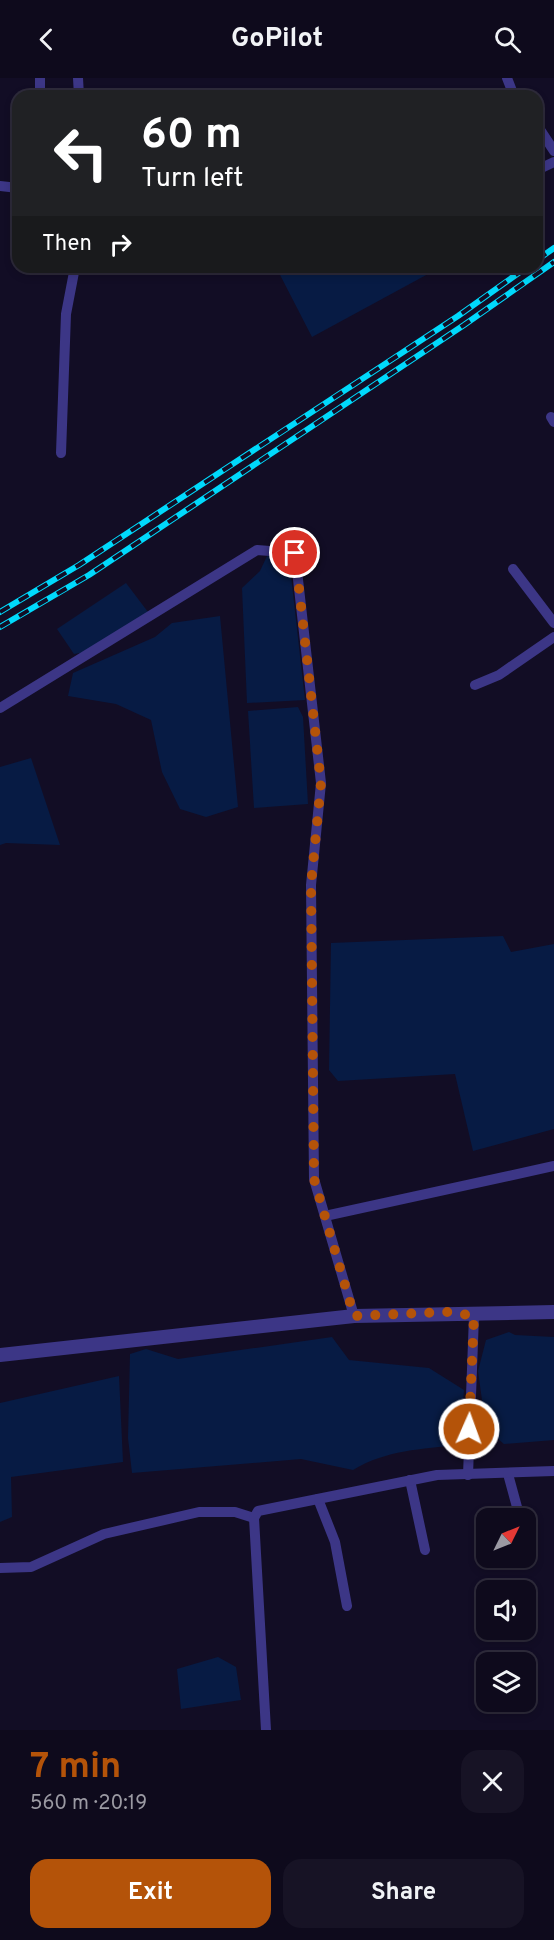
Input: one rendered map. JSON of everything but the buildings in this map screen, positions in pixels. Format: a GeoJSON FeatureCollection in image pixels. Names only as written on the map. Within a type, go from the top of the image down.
{"type":"FeatureCollection","features":[{"type":"Feature","properties":{"kind":"street"},"geometry":{"type":"LineString","coordinates":[[543,134],[554,150]]}},
{"type":"Feature","properties":{"kind":"street"},"geometry":{"type":"LineString","coordinates":[[61,453],[66,314],[74,273]]}},
{"type":"Feature","properties":{"kind":"street"},"geometry":{"type":"LineString","coordinates":[[0,708],[257,550],[295,549],[321,783],[311,885],[314,1179],[354,1316]]}},
{"type":"Feature","properties":{"kind":"street"},"geometry":{"type":"LineString","coordinates":[[513,569],[554,623]]}},
{"type":"Feature","properties":{"kind":"street"},"geometry":{"type":"LineString","coordinates":[[475,685],[499,675],[554,637]]}},
{"type":"Feature","properties":{"kind":"street"},"geometry":{"type":"LineString","coordinates":[[326,1216],[554,1166]]}},
{"type":"Feature","properties":{"kind":"street"},"geometry":{"type":"LineString","coordinates":[[0,1355],[354,1316],[449,1312],[474,1316],[554,1312]]}},
{"type":"Feature","properties":{"kind":"street"},"geometry":{"type":"LineString","coordinates":[[468,1474],[474,1316]]}},
{"type":"Feature","properties":{"kind":"street"},"geometry":{"type":"LineString","coordinates":[[266,1730],[254,1518],[258,1511],[437,1475],[554,1471]]}},
{"type":"Feature","properties":{"kind":"street"},"geometry":{"type":"LineString","coordinates":[[508,1473],[517,1508]]}},
{"type":"Feature","properties":{"kind":"street"},"geometry":{"type":"LineString","coordinates":[[410,1480],[425,1550]]}},
{"type":"Feature","properties":{"kind":"street"},"geometry":{"type":"LineString","coordinates":[[318,1498],[335,1542],[347,1605]]}},
{"type":"Feature","properties":{"kind":"street"},"geometry":{"type":"LineString","coordinates":[[0,1568],[31,1567],[104,1534],[199,1512],[235,1512],[254,1518]]}},
{"type":"Feature","properties":{"kind":"water"},"geometry":{"type":"Polygon","coordinates":[[[279,273],[428,274],[312,337],[279,273]]]}},
{"type":"Feature","properties":{"kind":"water"},"geometry":{"type":"Polygon","coordinates":[[[267,556],[289,558],[305,700],[247,703],[242,588],[260,571],[267,556]]]}},
{"type":"Feature","properties":{"kind":"water"},"geometry":{"type":"Polygon","coordinates":[[[126,583],[148,612],[104,649],[74,654],[57,629],[126,583]]]}},
{"type":"Feature","properties":{"kind":"water"},"geometry":{"type":"Polygon","coordinates":[[[220,616],[238,807],[206,817],[180,809],[162,772],[151,720],[116,704],[68,696],[73,673],[155,637],[172,623],[220,616]]]}},
{"type":"Feature","properties":{"kind":"water"},"geometry":{"type":"Polygon","coordinates":[[[298,707],[303,717],[308,804],[254,808],[248,711],[298,707]]]}},
{"type":"Feature","properties":{"kind":"water"},"geometry":{"type":"Polygon","coordinates":[[[31,758],[60,845],[6,843],[0,845],[0,767],[31,758]]]}},
{"type":"Feature","properties":{"kind":"water"},"geometry":{"type":"Polygon","coordinates":[[[503,936],[511,952],[554,944],[554,1129],[473,1151],[455,1074],[338,1081],[329,1070],[331,943],[503,936]]]}},
{"type":"Feature","properties":{"kind":"water"},"geometry":{"type":"Polygon","coordinates":[[[509,1332],[515,1335],[554,1337],[554,1440],[504,1444],[486,1429],[478,1371],[486,1340],[509,1332]]]}},
{"type":"Feature","properties":{"kind":"water"},"geometry":{"type":"Polygon","coordinates":[[[332,1337],[349,1360],[429,1368],[464,1390],[459,1445],[391,1454],[353,1470],[301,1459],[132,1473],[128,1438],[130,1354],[146,1349],[178,1359],[332,1337]]]}},
{"type":"Feature","properties":{"kind":"water"},"geometry":{"type":"Polygon","coordinates":[[[119,1376],[123,1462],[11,1477],[12,1517],[0,1522],[0,1403],[119,1376]]]}},
{"type":"Feature","properties":{"kind":"water"},"geometry":{"type":"Polygon","coordinates":[[[218,1657],[236,1667],[241,1700],[181,1709],[177,1669],[218,1657]]]}},
{"type":"Feature","properties":{"kind":"railway"},"geometry":{"type":"LineString","coordinates":[[543,256],[554,248]]}},
{"type":"Feature","properties":{"kind":"railway"},"geometry":{"type":"LineString","coordinates":[[543,270],[554,262]]}},
{"type":"Feature","properties":{"kind":"railway"},"geometry":{"type":"LineString","coordinates":[[0,612],[79,565],[458,316],[519,273]]}},
{"type":"Feature","properties":{"kind":"railway"},"geometry":{"type":"LineString","coordinates":[[0,627],[89,575],[538,273]]}},
{"type":"Feature","properties":{"kind":"route"},"geometry":{"type":"LineString","coordinates":[[295,553],[321,783],[311,885],[314,1179],[354,1316],[449,1312],[474,1316],[469,1429]]}}]}
